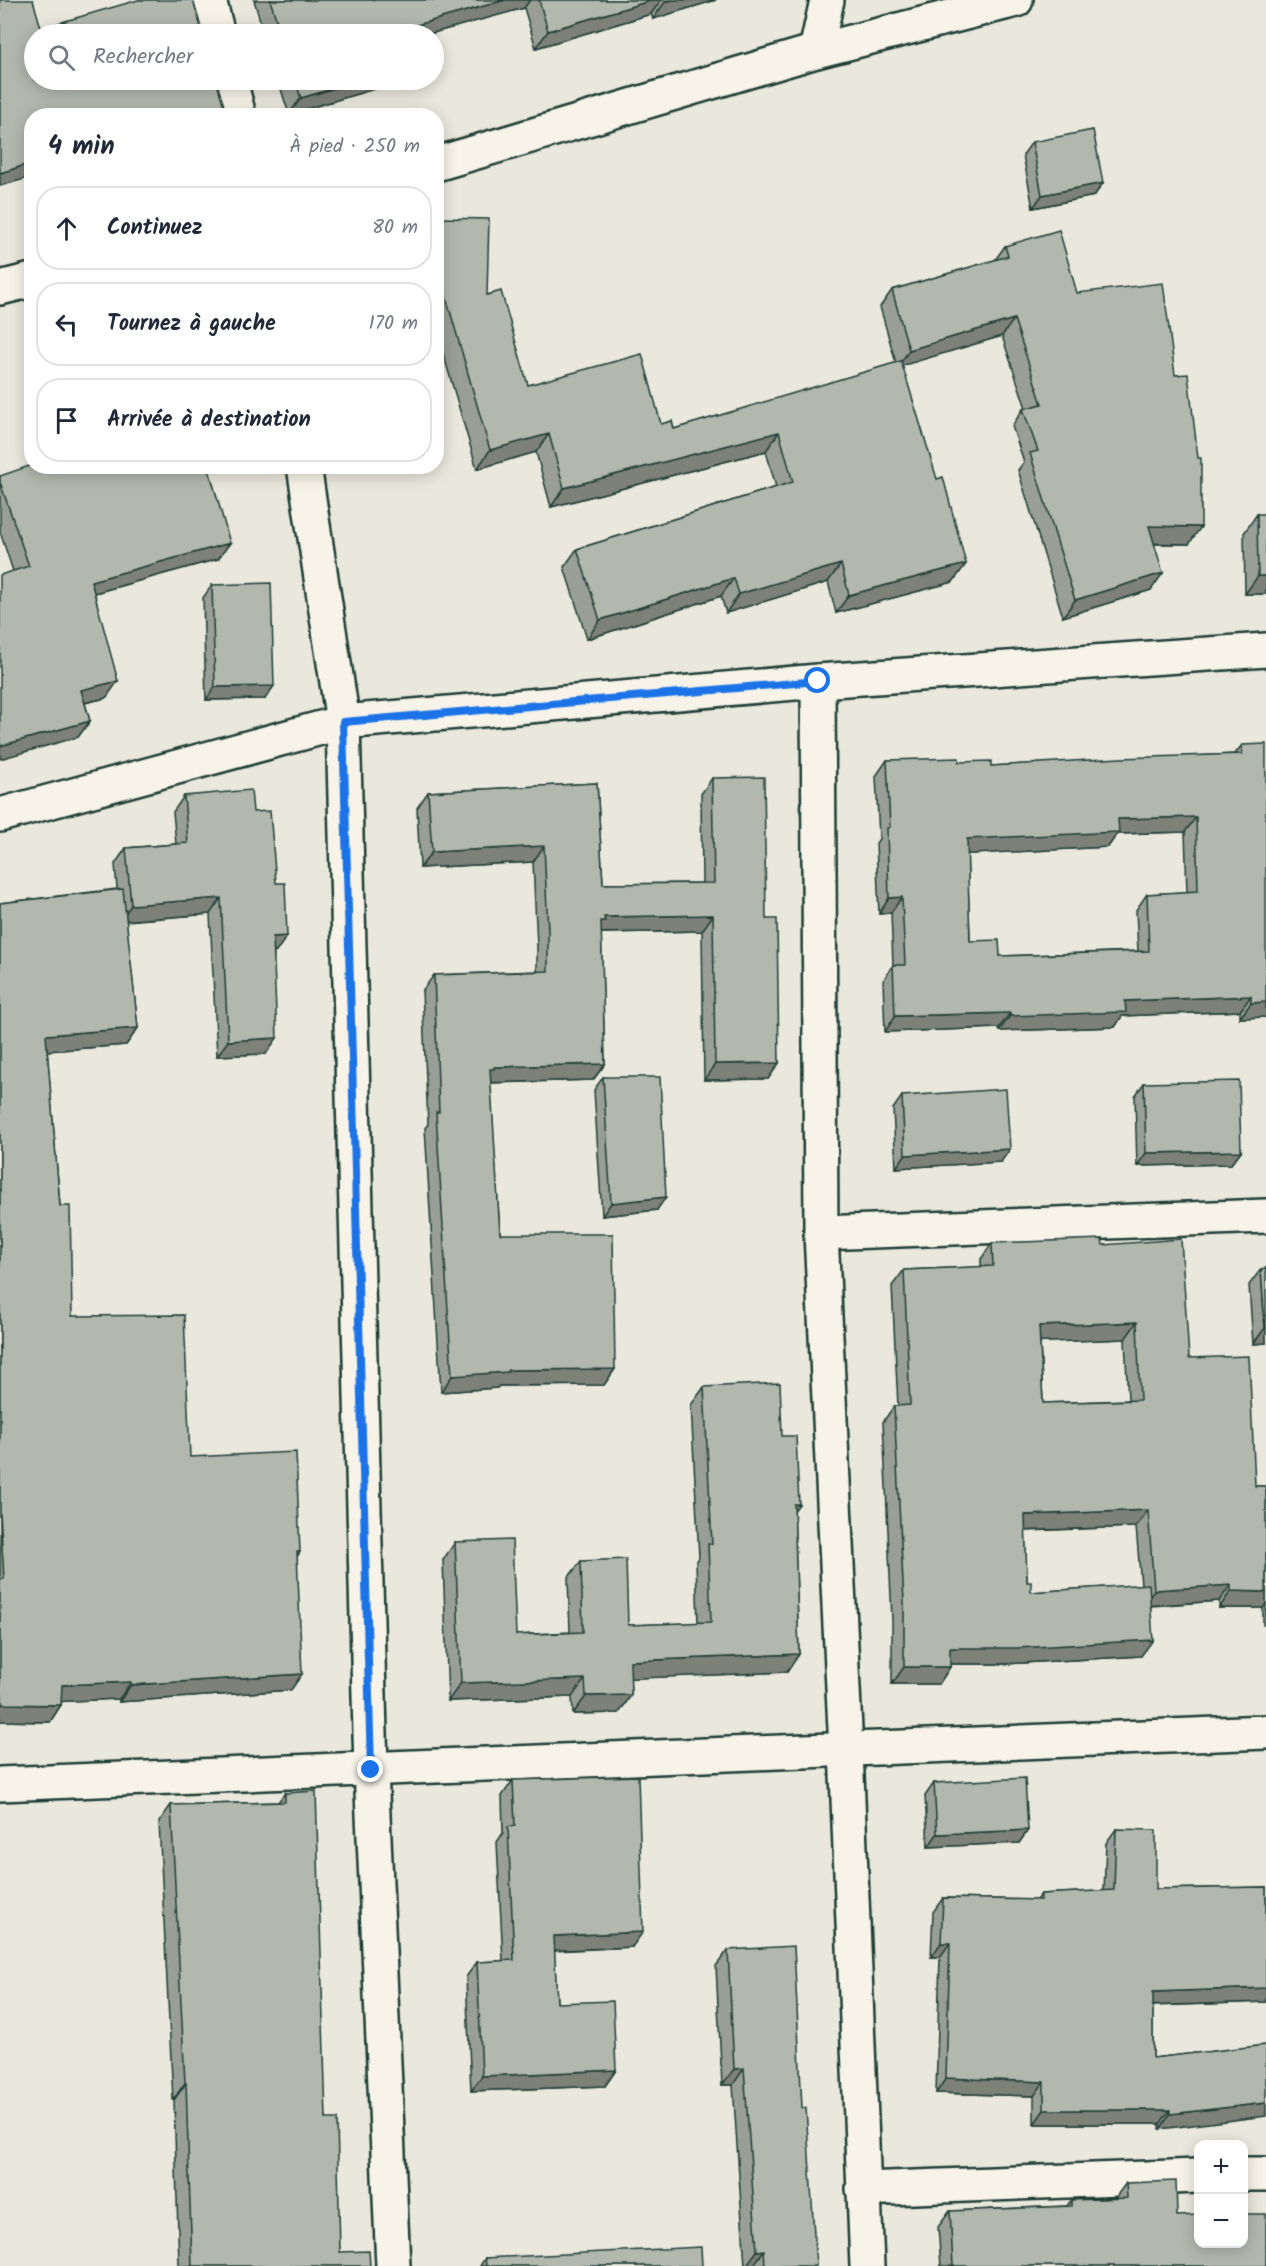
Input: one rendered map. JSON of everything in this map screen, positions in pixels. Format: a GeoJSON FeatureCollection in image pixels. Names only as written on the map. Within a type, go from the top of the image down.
{"type":"FeatureCollection","features":[{"type":"Feature","properties":{"kind":"street"},"geometry":{"type":"LineString","coordinates":[[209,0],[215,24]]}},
{"type":"Feature","properties":{"kind":"street"},"geometry":{"type":"LineString","coordinates":[[816,51],[827,0]]}},
{"type":"Feature","properties":{"kind":"street"},"geometry":{"type":"LineString","coordinates":[[444,162],[816,51],[1016,0]]}},
{"type":"Feature","properties":{"kind":"street"},"geometry":{"type":"LineString","coordinates":[[232,90],[237,108]]}},
{"type":"Feature","properties":{"kind":"street"},"geometry":{"type":"LineString","coordinates":[[0,288],[24,282]]}},
{"type":"Feature","properties":{"kind":"street"},"geometry":{"type":"LineString","coordinates":[[305,474],[343,722],[371,1770],[393,2266]]}},
{"type":"Feature","properties":{"kind":"street"},"geometry":{"type":"LineString","coordinates":[[0,815],[343,722],[818,681],[1266,650]]}},
{"type":"Feature","properties":{"kind":"street"},"geometry":{"type":"LineString","coordinates":[[818,681],[822,1233],[867,2266]]}},
{"type":"Feature","properties":{"kind":"street"},"geometry":{"type":"LineString","coordinates":[[822,1233],[1266,1216]]}},
{"type":"Feature","properties":{"kind":"street"},"geometry":{"type":"LineString","coordinates":[[0,1784],[1266,1732]]}},
{"type":"Feature","properties":{"kind":"street"},"geometry":{"type":"LineString","coordinates":[[1248,2174],[1266,2174]]}},
{"type":"Feature","properties":{"kind":"street"},"geometry":{"type":"LineString","coordinates":[[863,2189],[1194,2176]]}},
{"type":"Feature","properties":{"kind":"building"},"geometry":{"type":"Polygon","coordinates":[[[0,0],[33,0],[40,24],[24,24],[24,90],[219,90],[225,108],[24,108],[24,166],[0,173],[0,0]]]}},
{"type":"Feature","properties":{"kind":"building"},"geometry":{"type":"Polygon","coordinates":[[[138,0],[193,0],[200,24],[55,24],[138,0]]]}},
{"type":"Feature","properties":{"kind":"building"},"geometry":{"type":"Polygon","coordinates":[[[270,0],[505,0],[420,24],[278,24],[270,0]]]}},
{"type":"Feature","properties":{"kind":"building"},"geometry":{"type":"Polygon","coordinates":[[[539,0],[653,0],[548,31],[539,0]]]}},
{"type":"Feature","properties":{"kind":"building"},"geometry":{"type":"Polygon","coordinates":[[[298,90],[328,90],[301,98],[298,90]]]}},
{"type":"Feature","properties":{"kind":"building"},"geometry":{"type":"Polygon","coordinates":[[[1093,130],[1103,183],[1042,195],[1032,142],[1093,130]]]}},
{"type":"Feature","properties":{"kind":"building"},"geometry":{"type":"Polygon","coordinates":[[[444,218],[489,219],[487,295],[501,291],[528,385],[642,354],[661,424],[672,421],[674,429],[901,361],[937,479],[943,477],[966,564],[849,595],[841,564],[739,594],[734,578],[600,620],[577,549],[793,482],[779,432],[564,488],[549,434],[490,450],[444,290],[444,218]]]}},
{"type":"Feature","properties":{"kind":"building"},"geometry":{"type":"Polygon","coordinates":[[[1059,230],[1077,293],[1163,283],[1175,375],[1188,374],[1198,458],[1201,458],[1201,527],[1149,526],[1163,573],[1075,600],[1030,453],[1038,451],[1023,409],[1042,404],[1014,319],[909,350],[892,290],[1008,256],[1005,246],[1059,230]]]}},
{"type":"Feature","properties":{"kind":"building"},"geometry":{"type":"Polygon","coordinates":[[[24,468],[24,474],[210,474],[230,543],[91,581],[118,681],[81,690],[90,721],[0,746],[0,575],[29,566],[0,482],[0,476],[24,468]]]}},
{"type":"Feature","properties":{"kind":"building"},"geometry":{"type":"Polygon","coordinates":[[[1257,514],[1266,514],[1266,576],[1258,576],[1257,514]]]}},
{"type":"Feature","properties":{"kind":"building"},"geometry":{"type":"Polygon","coordinates":[[[271,583],[274,686],[215,687],[212,585],[271,583]]]}},
{"type":"Feature","properties":{"kind":"building"},"geometry":{"type":"Polygon","coordinates":[[[1266,744],[1266,1002],[1251,1003],[1251,996],[1125,1001],[1126,1012],[1010,1016],[1010,1013],[895,1016],[893,965],[905,965],[902,897],[889,898],[887,828],[890,827],[887,760],[959,758],[959,762],[991,761],[991,766],[1120,758],[1242,754],[1242,745],[1266,744]],[[1196,817],[1118,819],[1119,832],[967,839],[970,941],[999,940],[1000,956],[1149,951],[1147,894],[1198,891],[1196,817]]]}},
{"type":"Feature","properties":{"kind":"building"},"geometry":{"type":"Polygon","coordinates":[[[764,777],[766,919],[777,919],[779,1063],[715,1064],[713,915],[604,917],[605,921],[601,921],[605,1064],[494,1067],[490,1069],[500,1234],[613,1234],[615,1369],[508,1370],[508,1372],[452,1376],[436,1112],[439,1112],[434,975],[548,971],[548,930],[544,846],[432,852],[428,792],[597,783],[603,884],[714,883],[712,778],[764,777]]]}},
{"type":"Feature","properties":{"kind":"building"},"geometry":{"type":"Polygon","coordinates":[[[251,790],[253,812],[270,811],[276,883],[285,883],[287,936],[273,937],[277,1038],[228,1041],[221,898],[131,905],[126,848],[188,843],[184,796],[251,790]]]}},
{"type":"Feature","properties":{"kind":"building"},"geometry":{"type":"Polygon","coordinates":[[[123,889],[138,1028],[46,1035],[60,1206],[70,1206],[72,1316],[184,1315],[190,1457],[296,1452],[302,1674],[131,1685],[131,1682],[62,1685],[61,1705],[2,1704],[2,1695],[0,1695],[0,1579],[4,1579],[0,1513],[0,903],[123,889]]]}},
{"type":"Feature","properties":{"kind":"building"},"geometry":{"type":"Polygon","coordinates":[[[603,1077],[660,1077],[666,1197],[611,1203],[603,1077]]]}},
{"type":"Feature","properties":{"kind":"building"},"geometry":{"type":"Polygon","coordinates":[[[1239,1081],[1241,1151],[1146,1153],[1144,1083],[1239,1081]]]}},
{"type":"Feature","properties":{"kind":"building"},"geometry":{"type":"Polygon","coordinates":[[[1006,1089],[1010,1149],[905,1155],[902,1096],[1006,1089]]]}},
{"type":"Feature","properties":{"kind":"building"},"geometry":{"type":"Polygon","coordinates":[[[1102,1239],[1103,1245],[1181,1239],[1189,1358],[1249,1356],[1255,1486],[1266,1486],[1266,1592],[1231,1591],[1231,1585],[1154,1590],[1148,1510],[1025,1515],[1027,1582],[1031,1582],[1031,1592],[1149,1584],[1153,1640],[1017,1648],[950,1648],[950,1667],[904,1667],[904,1602],[894,1406],[910,1405],[904,1270],[993,1266],[992,1243],[1102,1239]],[[1137,1322],[1039,1326],[1043,1403],[1140,1400],[1137,1322]]]}},
{"type":"Feature","properties":{"kind":"building"},"geometry":{"type":"Polygon","coordinates":[[[1266,1268],[1266,1328],[1265,1328],[1261,1269],[1266,1268]]]}},
{"type":"Feature","properties":{"kind":"building"},"geometry":{"type":"Polygon","coordinates":[[[780,1383],[782,1436],[796,1436],[799,1504],[794,1504],[799,1654],[630,1661],[631,1695],[586,1696],[585,1679],[461,1683],[455,1542],[512,1540],[516,1635],[583,1632],[581,1561],[626,1559],[628,1625],[711,1622],[708,1544],[712,1544],[704,1387],[780,1383]]]}},
{"type":"Feature","properties":{"kind":"building"},"geometry":{"type":"Polygon","coordinates":[[[638,1776],[643,1932],[554,1936],[557,2003],[613,2001],[616,2070],[482,2076],[477,1962],[514,1960],[508,1827],[515,1826],[513,1780],[638,1776]]]}},
{"type":"Feature","properties":{"kind":"building"},"geometry":{"type":"Polygon","coordinates":[[[1025,1778],[1028,1830],[937,1834],[934,1783],[1025,1778]]]}},
{"type":"Feature","properties":{"kind":"building"},"geometry":{"type":"Polygon","coordinates":[[[316,1791],[326,2119],[337,2119],[340,2252],[369,2251],[370,2266],[192,2266],[186,2083],[171,1805],[285,1802],[285,1793],[316,1791]]]}},
{"type":"Feature","properties":{"kind":"building"},"geometry":{"type":"Polygon","coordinates":[[[1116,1829],[1156,1830],[1156,1889],[1266,1887],[1266,1988],[1153,1992],[1153,2058],[1266,2045],[1266,2103],[1170,2114],[1170,2110],[1044,2110],[1044,2082],[946,2078],[950,1943],[941,1943],[943,1898],[1041,1900],[1041,1894],[1114,1890],[1116,1829]]]}},
{"type":"Feature","properties":{"kind":"building"},"geometry":{"type":"Polygon","coordinates":[[[794,1946],[802,2108],[806,2108],[816,2266],[765,2266],[764,2250],[757,2251],[744,2068],[734,2069],[728,1950],[794,1946]]]}},
{"type":"Feature","properties":{"kind":"building"},"geometry":{"type":"Polygon","coordinates":[[[1176,2181],[1177,2216],[1194,2215],[1194,2248],[1248,2248],[1248,2214],[1266,2214],[1266,2266],[953,2266],[950,2211],[1071,2206],[1071,2200],[1127,2198],[1126,2183],[1176,2181]]]}},
{"type":"Feature","properties":{"kind":"building"},"geometry":{"type":"Polygon","coordinates":[[[701,2247],[702,2266],[486,2266],[485,2258],[701,2247]]]}},
{"type":"Feature","properties":{"kind":"route"},"geometry":{"type":"LineString","coordinates":[[371,1770],[343,722],[818,681]]}}]}
